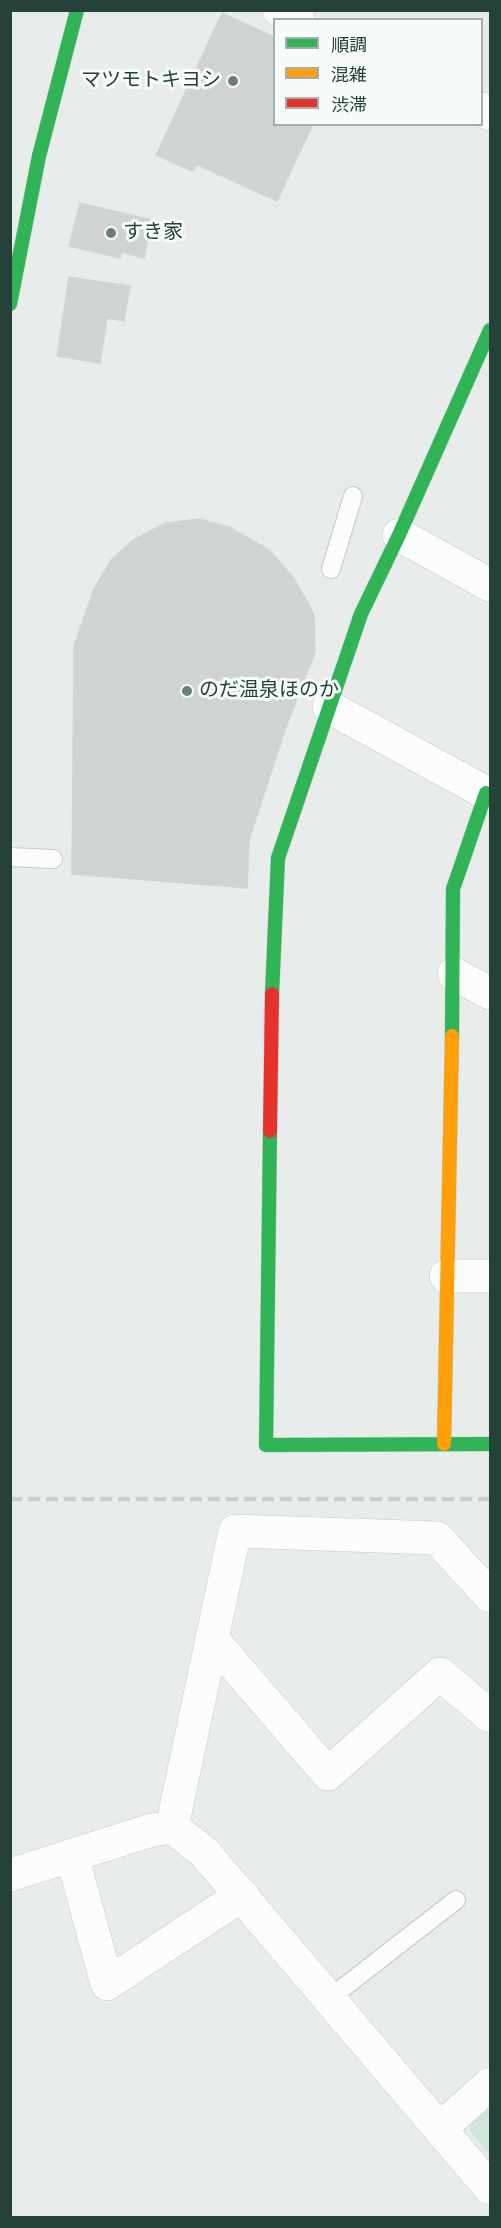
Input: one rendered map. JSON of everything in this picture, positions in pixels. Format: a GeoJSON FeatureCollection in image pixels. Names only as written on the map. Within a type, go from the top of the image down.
{"type":"FeatureCollection","features":[{"type":"Feature","properties":{"kind":"street"},"geometry":{"type":"LineString","coordinates":[[10,304],[49,115],[77,10]]}},
{"type":"Feature","properties":{"kind":"street"},"geometry":{"type":"LineString","coordinates":[[279,10],[294,18]]}},
{"type":"Feature","properties":{"kind":"street"},"geometry":{"type":"LineString","coordinates":[[490,330],[399,535],[361,614],[278,858],[272,955],[266,1445],[490,1444]]}},
{"type":"Feature","properties":{"kind":"street"},"geometry":{"type":"LineString","coordinates":[[399,535],[490,585]]}},
{"type":"Feature","properties":{"kind":"street"},"geometry":{"type":"LineString","coordinates":[[330,707],[488,794],[453,889],[454,974],[444,1444]]}},
{"type":"Feature","properties":{"kind":"street"},"geometry":{"type":"LineString","coordinates":[[454,974],[490,993]]}},
{"type":"Feature","properties":{"kind":"street"},"geometry":{"type":"LineString","coordinates":[[446,1276],[490,1276]]}},
{"type":"Feature","properties":{"kind":"street"},"geometry":{"type":"LineString","coordinates":[[172,1827],[235,1531],[437,1538],[490,1596]]}},
{"type":"Feature","properties":{"kind":"street"},"geometry":{"type":"LineString","coordinates":[[212,1639],[328,1774],[440,1674],[490,1716]]}},
{"type":"Feature","properties":{"kind":"street"},"geometry":{"type":"LineString","coordinates":[[10,1875],[152,1830],[172,1827],[204,1852],[242,1895],[490,2188]]}},
{"type":"Feature","properties":{"kind":"street"},"geometry":{"type":"LineString","coordinates":[[72,1855],[107,1984],[242,1895]]}},
{"type":"Feature","properties":{"kind":"street"},"geometry":{"type":"LineString","coordinates":[[441,2128],[490,2084]]}},
{"type":"Feature","properties":{"kind":"lane"},"geometry":{"type":"LineString","coordinates":[[331,569],[353,496]]}},
{"type":"Feature","properties":{"kind":"lane"},"geometry":{"type":"LineString","coordinates":[[10,857],[53,859]]}},
{"type":"Feature","properties":{"kind":"lane"},"geometry":{"type":"LineString","coordinates":[[330,1998],[456,1900]]}},
{"type":"Feature","properties":{"kind":"green space"},"geometry":{"type":"Polygon","coordinates":[[[490,2105],[490,2155],[470,2131],[472,2122],[490,2105]]]}},
{"type":"Feature","properties":{"kind":"building","name":"マツモトキヨシ"},"geometry":{"type":"Polygon","coordinates":[[[222,13],[273,37],[273,126],[312,126],[277,201],[198,165],[192,171],[156,155],[222,13]]]}},
{"type":"Feature","properties":{"kind":"building","name":"すき家"},"geometry":{"type":"Polygon","coordinates":[[[80,203],[152,220],[144,258],[122,252],[120,258],[69,246],[80,203]]]}},
{"type":"Feature","properties":{"kind":"building"},"geometry":{"type":"Polygon","coordinates":[[[69,277],[130,286],[124,321],[107,318],[100,363],[57,356],[69,277]]]}},
{"type":"Feature","properties":{"kind":"building","name":"のだ温泉ほのか"},"geometry":{"type":"Polygon","coordinates":[[[200,519],[229,527],[269,550],[294,578],[314,614],[315,652],[285,730],[249,840],[247,888],[72,874],[74,646],[94,589],[111,560],[132,541],[165,523],[200,519]]]}},
{"type":"Feature","properties":{"kind":"railway"},"geometry":{"type":"LineString","coordinates":[[10,1499],[490,1499]]}},
{"type":"Feature","properties":{"kind":"traffic: fast"},"geometry":{"type":"LineString","coordinates":[[10,304],[39,156],[77,10]]}},
{"type":"Feature","properties":{"kind":"traffic: fast"},"geometry":{"type":"LineString","coordinates":[[272,994],[278,858],[361,614],[399,535],[490,330]]}},
{"type":"Feature","properties":{"kind":"traffic: fast"},"geometry":{"type":"LineString","coordinates":[[452,1036],[453,889],[486,793]]}},
{"type":"Feature","properties":{"kind":"traffic: fast"},"geometry":{"type":"LineString","coordinates":[[270,1131],[266,1445],[490,1444]]}},
{"type":"Feature","properties":{"kind":"traffic: slow"},"geometry":{"type":"LineString","coordinates":[[444,1444],[452,1036]]}},
{"type":"Feature","properties":{"kind":"traffic: jam"},"geometry":{"type":"LineString","coordinates":[[270,1131],[272,994]]}},
{"type":"Feature","properties":{"kind":"place","name":"マツモトキヨシ"},"geometry":{"type":"Point","coordinates":[233,81]}},
{"type":"Feature","properties":{"kind":"place","name":"すき家"},"geometry":{"type":"Point","coordinates":[111,233]}},
{"type":"Feature","properties":{"kind":"place","name":"のだ温泉ほのか"},"geometry":{"type":"Point","coordinates":[187,691]}}]}
